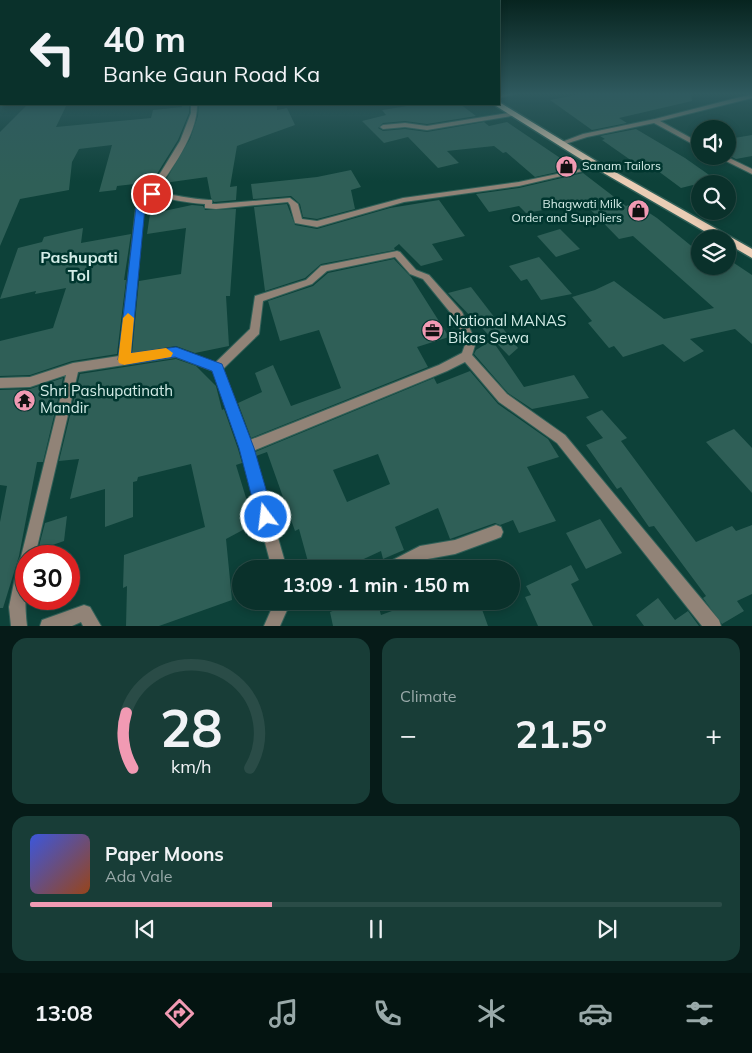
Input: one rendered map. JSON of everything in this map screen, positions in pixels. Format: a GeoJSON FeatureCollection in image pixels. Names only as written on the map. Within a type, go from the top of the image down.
{"type":"FeatureCollection","features":[{"type":"Feature","properties":{"kind":"main road"},"geometry":{"type":"LineString","coordinates":[[530,123],[598,166],[711,230]]}},
{"type":"Feature","properties":{"kind":"main road"},"geometry":{"type":"LineString","coordinates":[[736,244],[752,254]]}},
{"type":"Feature","properties":{"kind":"street"},"geometry":{"type":"LineString","coordinates":[[124,360],[140,207],[152,194],[192,123]]}},
{"type":"Feature","properties":{"kind":"street"},"geometry":{"type":"LineString","coordinates":[[383,127],[405,125],[427,128],[457,123]]}},
{"type":"Feature","properties":{"kind":"street"},"geometry":{"type":"LineString","coordinates":[[562,143],[585,135],[644,123]]}},
{"type":"Feature","properties":{"kind":"street"},"geometry":{"type":"LineString","coordinates":[[659,123],[691,141]]}},
{"type":"Feature","properties":{"kind":"street"},"geometry":{"type":"LineString","coordinates":[[736,164],[752,172]]}},
{"type":"Feature","properties":{"kind":"street"},"geometry":{"type":"LineString","coordinates":[[152,194],[175,196],[188,201],[209,202],[208,206],[215,208],[252,202],[290,200],[294,204],[298,221],[317,224],[403,200],[519,184],[598,166]]}},
{"type":"Feature","properties":{"kind":"street"},"geometry":{"type":"LineString","coordinates":[[217,368],[256,332],[258,299],[309,282],[324,268],[397,254],[413,272],[426,277],[458,315],[471,342],[466,356],[444,368],[246,448]]}},
{"type":"Feature","properties":{"kind":"street"},"geometry":{"type":"LineString","coordinates":[[0,382],[30,382],[74,368],[176,352],[217,368],[246,448],[277,560]]}},
{"type":"Feature","properties":{"kind":"street"},"geometry":{"type":"LineString","coordinates":[[466,356],[503,398],[561,439],[713,626]]}},
{"type":"Feature","properties":{"kind":"street"},"geometry":{"type":"LineString","coordinates":[[31,545],[74,368]]}},
{"type":"Feature","properties":{"kind":"street"},"geometry":{"type":"LineString","coordinates":[[408,560],[420,554],[455,547],[496,532]]}},
{"type":"Feature","properties":{"kind":"street"},"geometry":{"type":"LineString","coordinates":[[17,610],[20,626]]}},
{"type":"Feature","properties":{"kind":"street"},"geometry":{"type":"LineString","coordinates":[[272,626],[279,610]]}},
{"type":"Feature","properties":{"kind":"street"},"geometry":{"type":"LineString","coordinates":[[48,626],[84,613],[93,626]]}},
{"type":"Feature","properties":{"kind":"building"},"geometry":{"type":"Polygon","coordinates":[[[9,123],[58,123],[56,127],[96,123],[185,123],[178,140],[152,182],[117,186],[116,190],[99,192],[112,145],[79,149],[72,162],[69,190],[20,199],[0,246],[0,132],[9,123]]]}},
{"type":"Feature","properties":{"kind":"building"},"geometry":{"type":"Polygon","coordinates":[[[195,123],[294,123],[295,125],[237,146],[230,187],[237,186],[236,200],[214,202],[211,198],[207,177],[164,183],[190,139],[195,123]]]}},
{"type":"Feature","properties":{"kind":"building"},"geometry":{"type":"Polygon","coordinates":[[[364,123],[383,123],[378,128],[383,131],[405,129],[427,132],[477,123],[486,123],[489,126],[509,123],[575,168],[535,177],[506,152],[503,153],[494,146],[447,151],[459,163],[438,168],[408,137],[384,143],[364,123]]]}},
{"type":"Feature","properties":{"kind":"building"},"geometry":{"type":"Polygon","coordinates":[[[582,123],[626,123],[592,130],[582,123]]]}},
{"type":"Feature","properties":{"kind":"building"},"geometry":{"type":"Polygon","coordinates":[[[636,129],[685,158],[691,162],[691,165],[695,165],[709,175],[691,175],[691,186],[681,188],[650,165],[642,168],[602,140],[605,139],[600,136],[636,129]]]}},
{"type":"Feature","properties":{"kind":"building"},"geometry":{"type":"Polygon","coordinates":[[[752,135],[752,156],[736,159],[736,138],[752,135]]]}},
{"type":"Feature","properties":{"kind":"building"},"geometry":{"type":"Polygon","coordinates":[[[351,170],[361,187],[351,190],[355,209],[317,219],[303,217],[300,204],[291,196],[253,199],[251,184],[317,177],[351,170]]]}},
{"type":"Feature","properties":{"kind":"building"},"geometry":{"type":"Polygon","coordinates":[[[583,173],[626,206],[634,203],[657,218],[691,246],[691,275],[736,275],[736,264],[752,275],[752,344],[735,329],[690,339],[704,351],[684,362],[663,344],[623,357],[614,346],[609,348],[588,323],[592,321],[572,297],[595,290],[614,281],[664,319],[714,308],[633,236],[619,239],[584,203],[526,213],[519,206],[489,212],[476,194],[519,188],[583,173]]]}},
{"type":"Feature","properties":{"kind":"building"},"geometry":{"type":"Polygon","coordinates":[[[439,200],[465,236],[432,244],[443,260],[421,266],[399,244],[394,248],[395,250],[321,264],[305,278],[265,291],[254,207],[287,204],[295,225],[317,229],[390,208],[439,200]]]}},
{"type":"Feature","properties":{"kind":"building"},"geometry":{"type":"Polygon","coordinates":[[[192,205],[203,206],[205,210],[236,209],[230,296],[226,296],[229,346],[195,353],[176,346],[132,353],[139,281],[181,274],[186,228],[147,234],[150,214],[192,205]]]}},
{"type":"Feature","properties":{"kind":"building"},"geometry":{"type":"Polygon","coordinates":[[[83,228],[81,243],[131,234],[124,280],[126,280],[117,354],[72,361],[30,375],[0,376],[0,341],[53,328],[66,288],[35,294],[36,291],[0,299],[18,248],[42,242],[44,237],[83,228]]]}},
{"type":"Feature","properties":{"kind":"building"},"geometry":{"type":"Polygon","coordinates":[[[560,229],[580,249],[556,257],[537,236],[560,229]]]}},
{"type":"Feature","properties":{"kind":"building"},"geometry":{"type":"Polygon","coordinates":[[[539,257],[572,294],[541,300],[527,279],[521,281],[509,266],[539,257]]]}},
{"type":"Feature","properties":{"kind":"building"},"geometry":{"type":"Polygon","coordinates":[[[394,259],[411,277],[449,337],[417,347],[428,367],[251,438],[238,403],[262,392],[255,373],[273,365],[291,406],[341,388],[319,330],[280,341],[268,301],[313,286],[328,273],[394,259]]]}},
{"type":"Feature","properties":{"kind":"building"},"geometry":{"type":"Polygon","coordinates":[[[471,287],[518,348],[509,356],[448,293],[471,287]]]}},
{"type":"Feature","properties":{"kind":"building"},"geometry":{"type":"Polygon","coordinates":[[[492,340],[524,387],[574,375],[589,398],[532,409],[508,393],[474,354],[476,350],[492,340]]]}},
{"type":"Feature","properties":{"kind":"building"},"geometry":{"type":"Polygon","coordinates":[[[176,359],[196,366],[216,386],[222,410],[224,409],[242,463],[236,465],[254,524],[226,539],[232,600],[159,626],[126,626],[127,586],[123,588],[124,555],[205,527],[191,464],[138,477],[137,481],[133,482],[133,517],[105,527],[105,489],[70,499],[79,459],[59,461],[80,374],[176,359]]]}},
{"type":"Feature","properties":{"kind":"building"},"geometry":{"type":"Polygon","coordinates":[[[470,371],[498,404],[548,439],[559,457],[527,467],[556,521],[519,533],[513,520],[500,525],[495,523],[450,539],[438,508],[395,527],[404,550],[383,559],[381,551],[362,560],[308,560],[299,529],[295,531],[267,452],[256,456],[255,452],[434,378],[437,384],[470,371]],[[378,454],[333,470],[347,502],[390,484],[378,454]]]}},
{"type":"Feature","properties":{"kind":"building"},"geometry":{"type":"Polygon","coordinates":[[[63,378],[43,462],[37,462],[21,545],[15,545],[15,569],[3,608],[0,608],[0,522],[7,486],[0,485],[0,390],[30,389],[63,378]]]}},
{"type":"Feature","properties":{"kind":"building"},"geometry":{"type":"Polygon","coordinates":[[[602,410],[627,438],[621,441],[696,542],[732,526],[736,531],[752,525],[752,594],[737,601],[744,611],[722,624],[703,598],[706,596],[654,526],[649,527],[621,487],[617,489],[586,445],[603,438],[586,417],[602,410]]]}},
{"type":"Feature","properties":{"kind":"building"},"geometry":{"type":"Polygon","coordinates":[[[734,429],[752,448],[752,493],[706,442],[734,429]]]}},
{"type":"Feature","properties":{"kind":"building"},"geometry":{"type":"Polygon","coordinates":[[[67,516],[64,541],[52,545],[39,545],[45,523],[67,516]]]}},
{"type":"Feature","properties":{"kind":"building"},"geometry":{"type":"Polygon","coordinates":[[[600,519],[622,553],[586,569],[566,533],[600,519]]]}},
{"type":"Feature","properties":{"kind":"building"},"geometry":{"type":"Polygon","coordinates":[[[571,565],[579,580],[571,584],[593,626],[538,626],[525,597],[531,595],[526,586],[571,565]]]}},
{"type":"Feature","properties":{"kind":"building"},"geometry":{"type":"Polygon","coordinates":[[[658,598],[675,620],[688,611],[699,626],[644,626],[636,615],[658,598]]]}},
{"type":"Feature","properties":{"kind":"building"},"geometry":{"type":"Polygon","coordinates":[[[335,610],[380,610],[381,615],[395,610],[482,610],[488,626],[333,626],[330,612],[335,610]]]}},
{"type":"Feature","properties":{"kind":"slow traffic"},"geometry":{"type":"LineString","coordinates":[[128,318],[124,360],[166,353]]}},
{"type":"Feature","properties":{"kind":"place","name":"Sanam Tailors"},"geometry":{"type":"Point","coordinates":[566,166]}},
{"type":"Feature","properties":{"kind":"place","name":"Bhagwati Milk Order and Suppliers"},"geometry":{"type":"Point","coordinates":[638,211]}},
{"type":"Feature","properties":{"kind":"place","name":"National MANAS Bikas Sewa"},"geometry":{"type":"Point","coordinates":[432,330]}},
{"type":"Feature","properties":{"kind":"place","name":"Shri Pashupatinath Mandir"},"geometry":{"type":"Point","coordinates":[24,400]}},
{"type":"Feature","properties":{"kind":"district","name":"Pashupati Tol"},"geometry":{"type":"Point","coordinates":[79,266]}},
{"type":"Feature","properties":{"kind":"route"},"geometry":{"type":"LineString","coordinates":[[152,194],[140,207],[124,360],[176,352],[217,368],[246,448],[266,517]]}}]}
